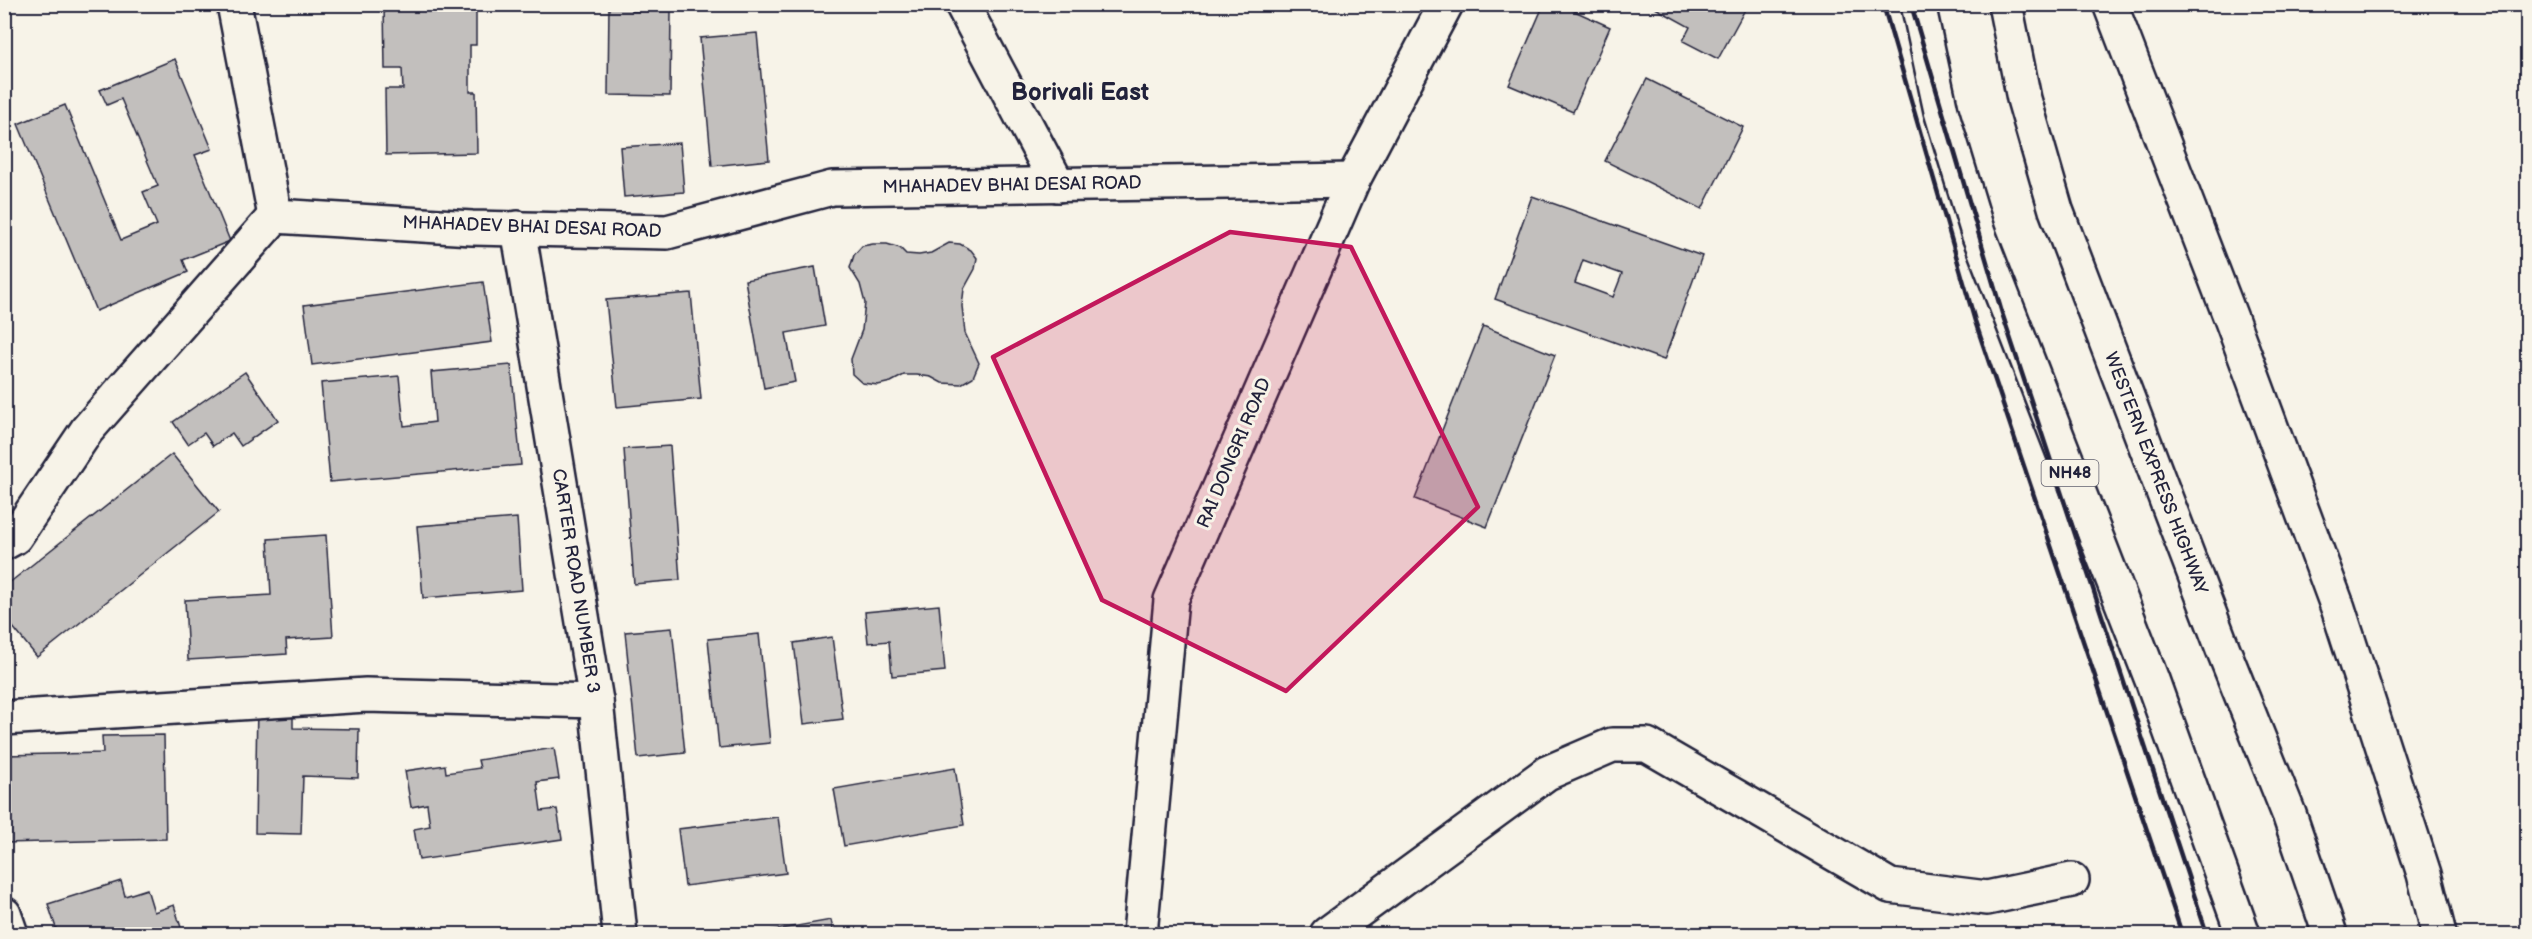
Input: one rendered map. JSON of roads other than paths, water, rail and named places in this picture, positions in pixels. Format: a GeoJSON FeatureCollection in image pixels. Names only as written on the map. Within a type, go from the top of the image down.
{"type":"FeatureCollection","features":[{"type":"Feature","properties":{"kind":"main road"},"geometry":{"type":"LineString","coordinates":[[4,543],[15,537],[87,430],[275,216],[234,4]]}},
{"type":"Feature","properties":{"kind":"main road"},"geometry":{"type":"LineString","coordinates":[[962,4],[1058,184]]}},
{"type":"Feature","properties":{"kind":"main road","name":"RAI DONGRI ROAD"},"geometry":{"type":"LineString","coordinates":[[1140,934],[1171,600],[1353,180],[1446,4]]}},
{"type":"Feature","properties":{"kind":"main road","name":"NH48"},"geometry":{"type":"LineString","coordinates":[[1918,4],[1941,111],[1978,233],[2152,680],[2243,934]]}},
{"type":"Feature","properties":{"kind":"main road","name":"WESTERN EXPRESS HIGHWAY"},"geometry":{"type":"LineString","coordinates":[[2006,4],[2024,99],[2056,210],[2223,649],[2289,814],[2330,934]]}},
{"type":"Feature","properties":{"kind":"main road"},"geometry":{"type":"LineString","coordinates":[[2110,4],[2232,321],[2338,608],[2424,874],[2439,934]]}},
{"type":"Feature","properties":{"kind":"main road","name":"MHAHADEV BHAI DESAI ROAD"},"geometry":{"type":"LineString","coordinates":[[275,216],[518,228],[667,232],[832,188],[1353,180]]}},
{"type":"Feature","properties":{"kind":"main road","name":"CARTER ROAD NUMBER 3"},"geometry":{"type":"LineString","coordinates":[[518,228],[596,701],[620,934]]}},
{"type":"Feature","properties":{"kind":"main road"},"geometry":{"type":"LineString","coordinates":[[4,718],[366,695],[596,701]]}},
{"type":"Feature","properties":{"kind":"main road"},"geometry":{"type":"LineString","coordinates":[[1327,934],[1547,773],[1612,745],[1647,745],[1890,886],[1987,898],[2072,880]]}},
{"type":"Feature","properties":{"kind":"main road"},"geometry":{"type":"LineString","coordinates":[[4,914],[11,934]]}},
{"type":"Feature","properties":{"kind":"railway"},"geometry":{"type":"LineString","coordinates":[[1883,4],[1975,321],[2182,934]]}},
{"type":"Feature","properties":{"kind":"railway"},"geometry":{"type":"LineString","coordinates":[[1911,4],[2002,313],[2207,934]]}},
{"type":"Feature","properties":{"kind":"district","name":"Borivali East"},"geometry":{"type":"Point","coordinates":[1080,92]}}]}
